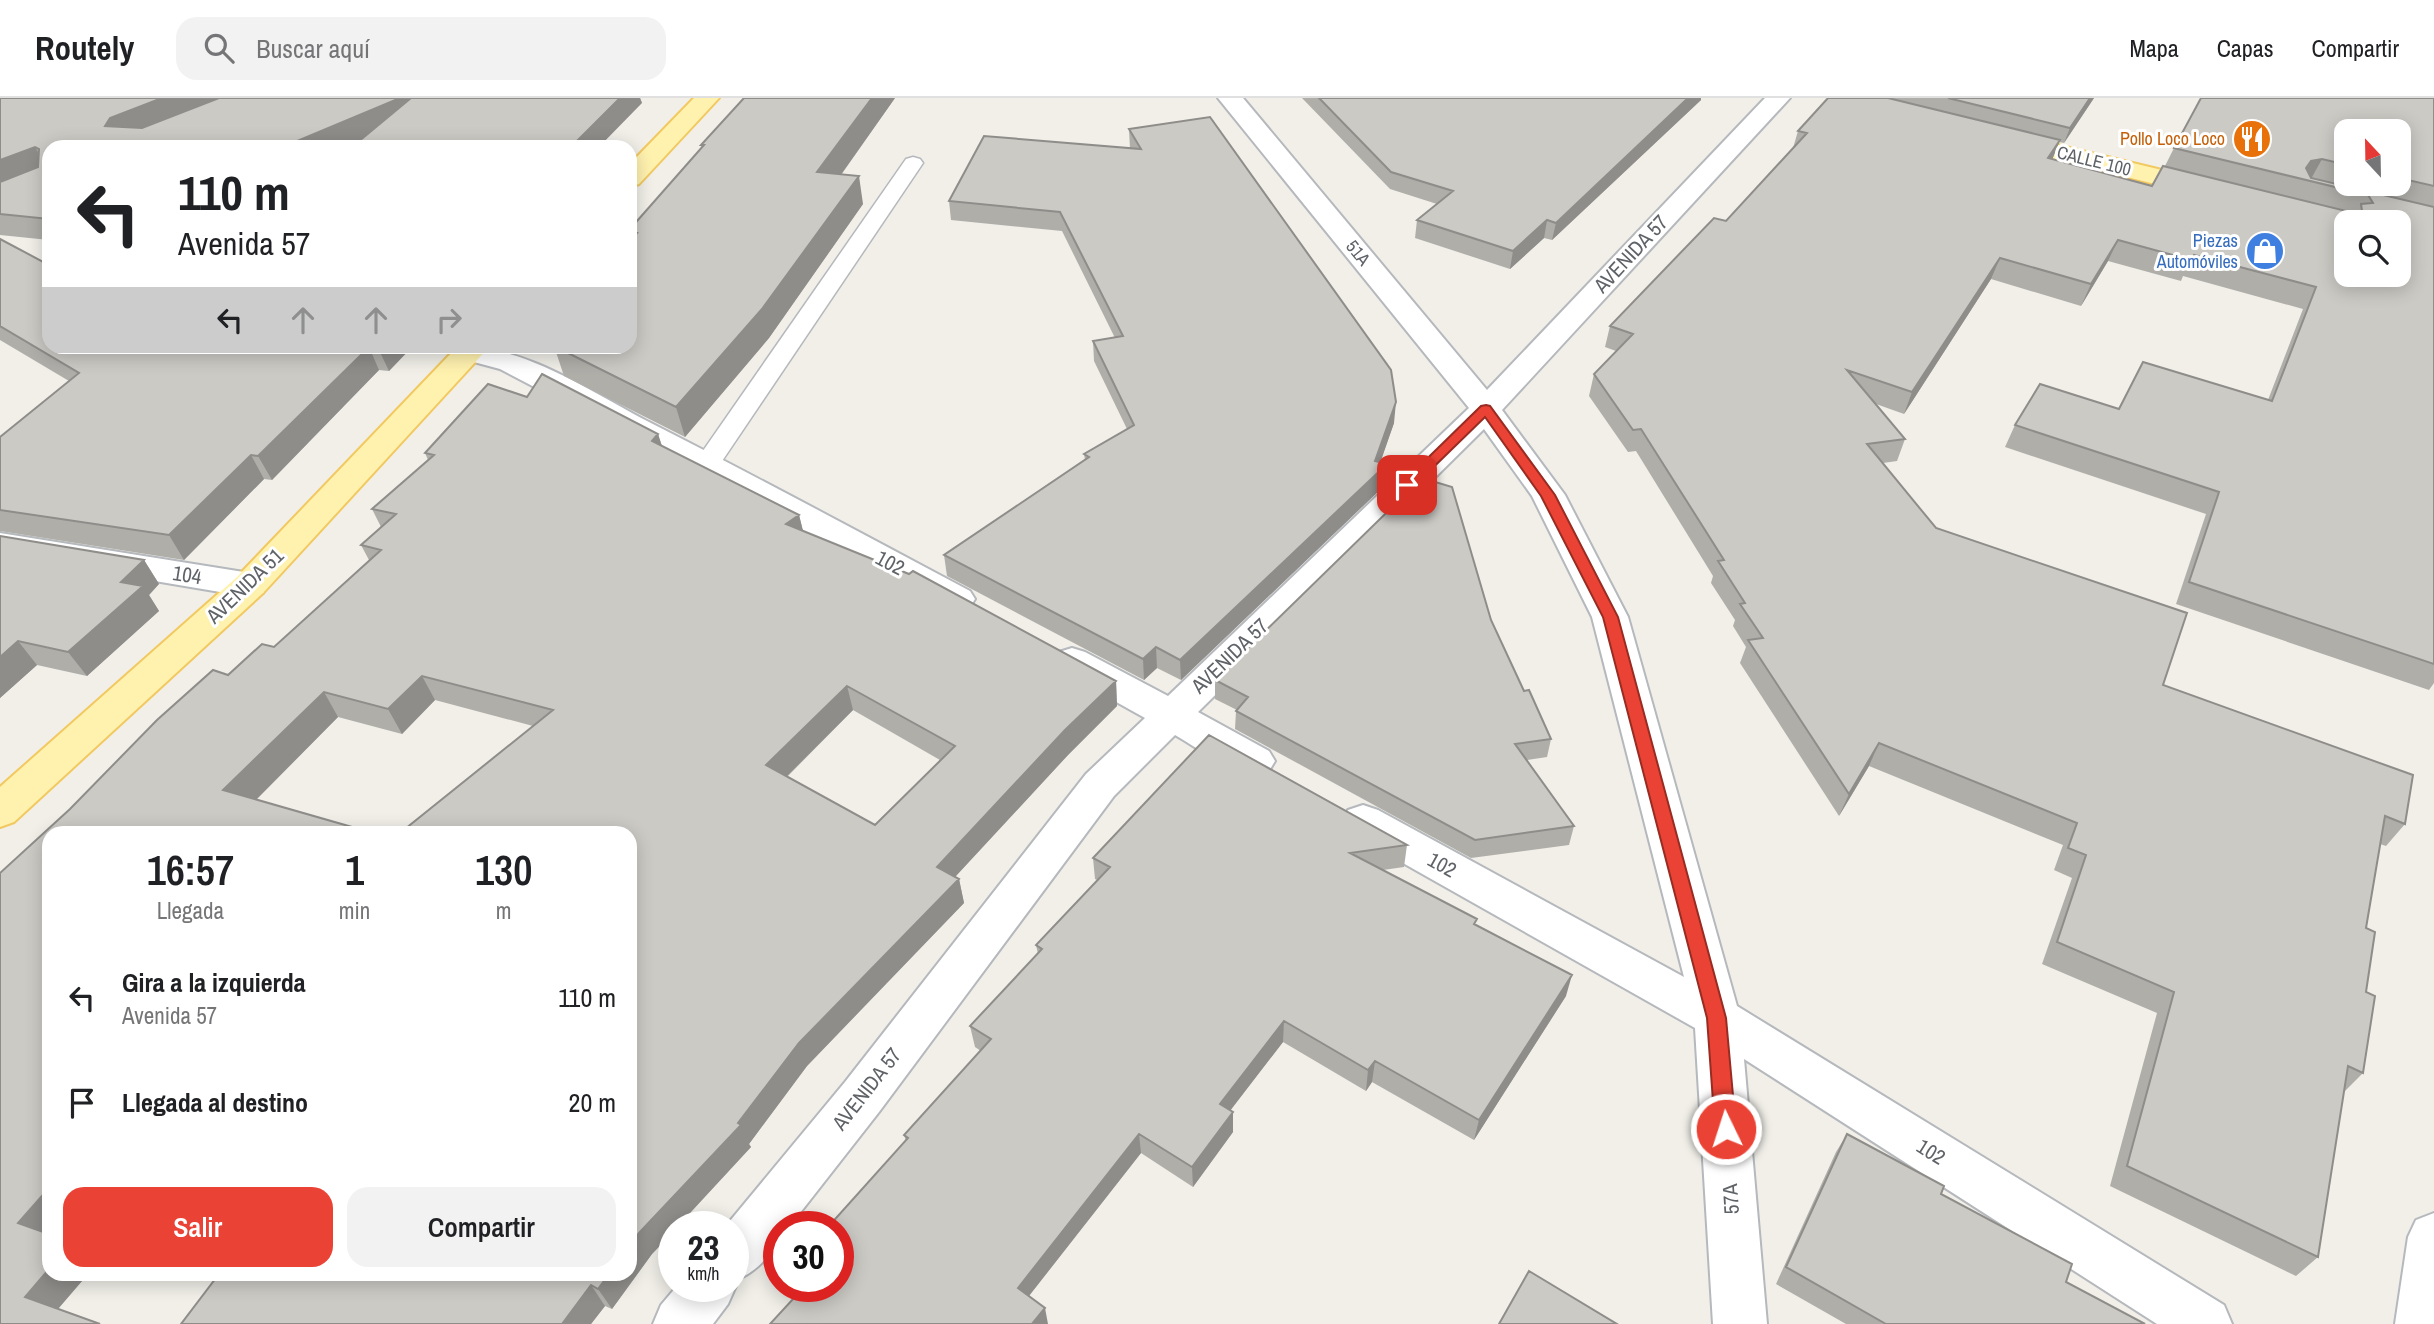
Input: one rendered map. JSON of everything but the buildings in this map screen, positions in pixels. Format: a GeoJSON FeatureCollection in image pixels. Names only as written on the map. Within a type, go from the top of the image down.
{"type":"FeatureCollection","features":[{"type":"Feature","properties":{"kind":"main road"},"geometry":{"type":"LineString","coordinates":[[637,172],[707,98]]}},
{"type":"Feature","properties":{"kind":"main road","name":"CALLE 100"},"geometry":{"type":"LineString","coordinates":[[2002,114],[2218,167]]}},
{"type":"Feature","properties":{"kind":"main road","name":"CALLE 100"},"geometry":{"type":"LineString","coordinates":[[1975,131],[2227,194]]}},
{"type":"Feature","properties":{"kind":"main road","name":"AVENIDA 51"},"geometry":{"type":"LineString","coordinates":[[0,811],[250,585],[467,354]]}},
{"type":"Feature","properties":{"kind":"street","name":"51A"},"geometry":{"type":"LineString","coordinates":[[1230,98],[1486,409]]}},
{"type":"Feature","properties":{"kind":"street","name":"AVENIDA 57"},"geometry":{"type":"LineString","coordinates":[[749,1237],[862,1097],[1100,785],[1486,409],[1778,98]]}},
{"type":"Feature","properties":{"kind":"street","name":"102"},"geometry":{"type":"LineString","coordinates":[[486,354],[510,363],[707,464],[988,615]]}},
{"type":"Feature","properties":{"kind":"street","name":"57A"},"geometry":{"type":"LineString","coordinates":[[1486,409],[1548,495],[1610,617],[1717,1018],[1740,1324]]}},
{"type":"Feature","properties":{"kind":"street","name":"104"},"geometry":{"type":"LineString","coordinates":[[0,544],[250,585]]}},
{"type":"Feature","properties":{"kind":"street"},"geometry":{"type":"LineString","coordinates":[[1036,641],[1292,781]]}},
{"type":"Feature","properties":{"kind":"street","name":"102"},"geometry":{"type":"LineString","coordinates":[[1328,802],[1717,1018],[2205,1324]]}},
{"type":"Feature","properties":{"kind":"street"},"geometry":{"type":"LineString","coordinates":[[2422,1324],[2434,1237]]}},
{"type":"Feature","properties":{"kind":"street"},"geometry":{"type":"LineString","coordinates":[[680,1324],[697,1302]]}},
{"type":"Feature","properties":{"kind":"lane"},"geometry":{"type":"LineString","coordinates":[[707,464],[913,163]]}},
{"type":"Feature","properties":{"kind":"place","name":"Pollo Loco Loco"},"geometry":{"type":"Point","coordinates":[2252,139]}},
{"type":"Feature","properties":{"kind":"place","name":"Piezas Automóviles"},"geometry":{"type":"Point","coordinates":[2265,251]}},
{"type":"Feature","properties":{"kind":"route"},"geometry":{"type":"LineString","coordinates":[[1407,485],[1486,409],[1548,495],[1610,617],[1717,1018],[1726,1129]]}}]}
